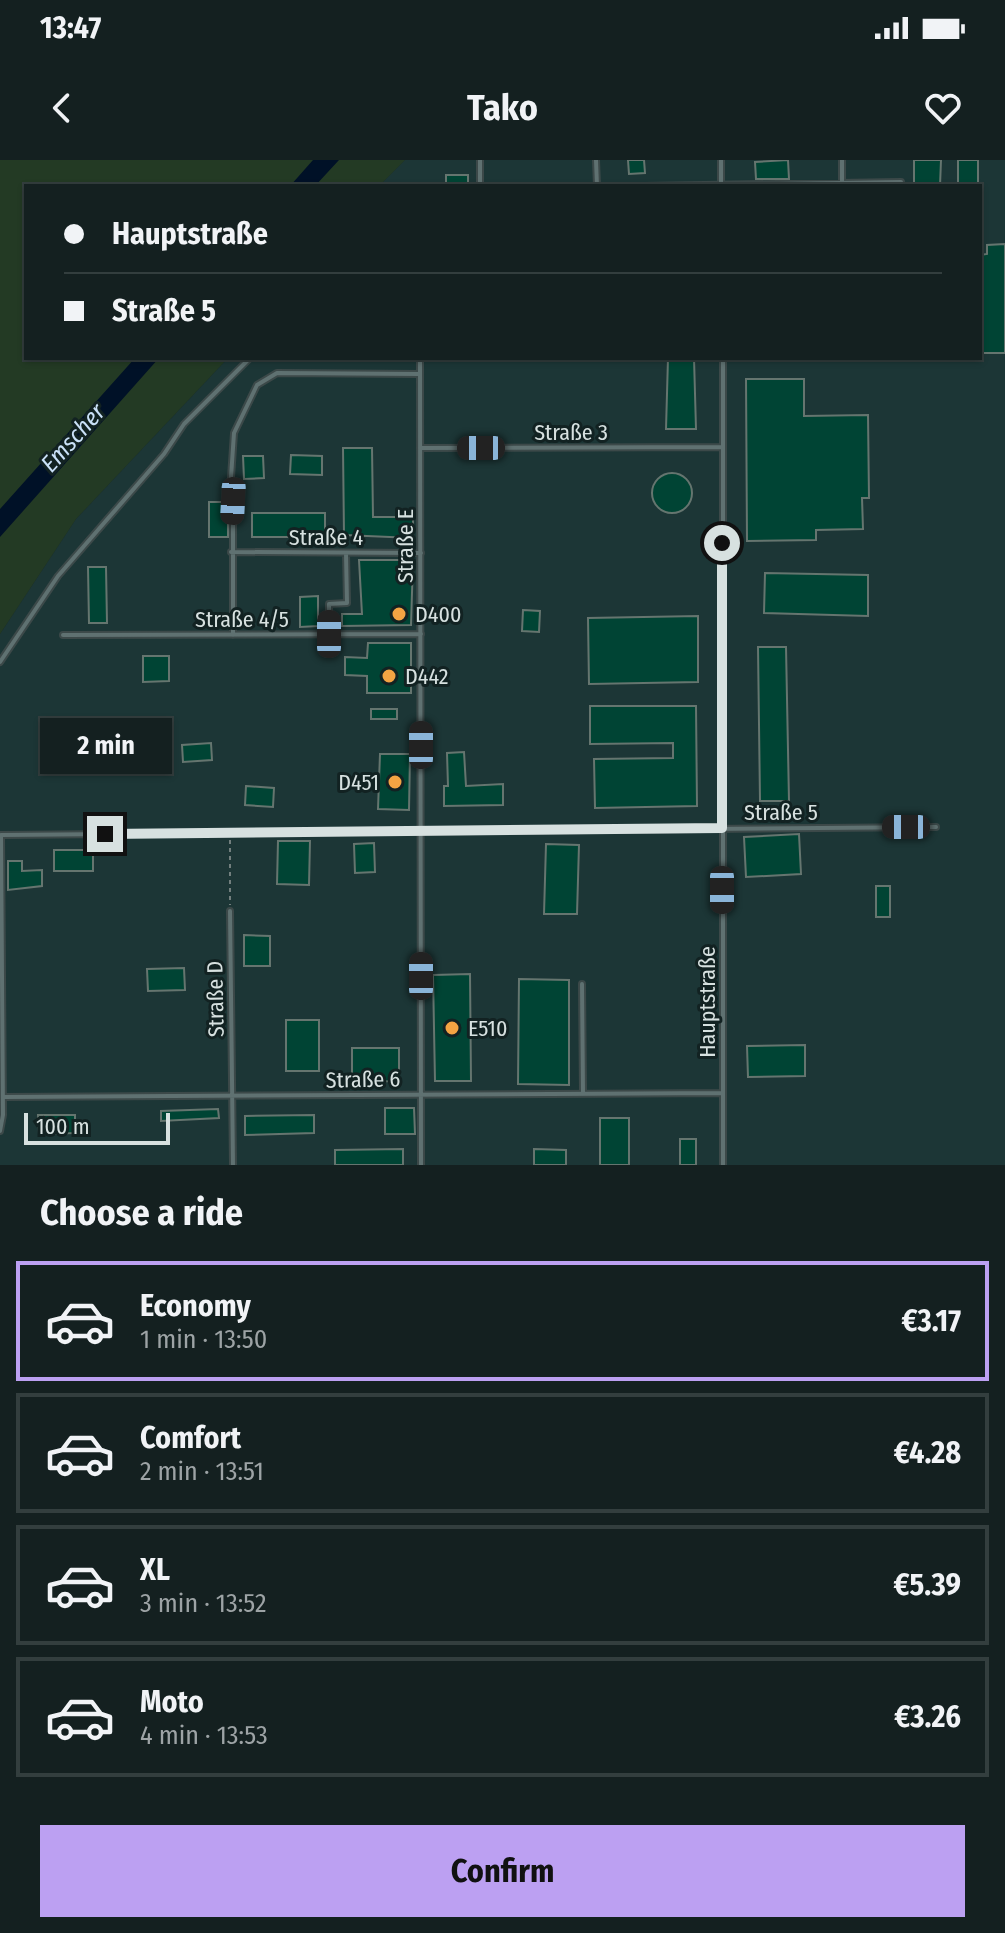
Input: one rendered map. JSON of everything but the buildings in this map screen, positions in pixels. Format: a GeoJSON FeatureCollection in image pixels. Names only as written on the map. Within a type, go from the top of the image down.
{"type":"FeatureCollection","features":[{"type":"Feature","properties":{"kind":"lane"},"geometry":{"type":"LineString","coordinates":[[480,160],[480,184]]}},
{"type":"Feature","properties":{"kind":"lane"},"geometry":{"type":"LineString","coordinates":[[596,160],[597,184]]}},
{"type":"Feature","properties":{"kind":"lane"},"geometry":{"type":"LineString","coordinates":[[721,160],[721,184]]}},
{"type":"Feature","properties":{"kind":"lane"},"geometry":{"type":"LineString","coordinates":[[842,160],[842,184],[901,182]]}},
{"type":"Feature","properties":{"kind":"lane"},"geometry":{"type":"LineString","coordinates":[[0,662],[58,576],[164,454],[184,424],[248,360]]}},
{"type":"Feature","properties":{"kind":"lane","name":"Straße E"},"geometry":{"type":"LineString","coordinates":[[420,360],[421,1165]]}},
{"type":"Feature","properties":{"kind":"lane","name":"Hauptstraße"},"geometry":{"type":"LineString","coordinates":[[723,360],[723,1165]]}},
{"type":"Feature","properties":{"kind":"lane"},"geometry":{"type":"LineString","coordinates":[[233,635],[230,463],[234,433],[245,405],[261,380],[277,373],[420,374]]}},
{"type":"Feature","properties":{"kind":"lane","name":"Straße 3"},"geometry":{"type":"LineString","coordinates":[[420,448],[723,447]]}},
{"type":"Feature","properties":{"kind":"lane","name":"Straße 4"},"geometry":{"type":"LineString","coordinates":[[231,552],[421,553]]}},
{"type":"Feature","properties":{"kind":"lane"},"geometry":{"type":"LineString","coordinates":[[329,634],[329,604],[347,603],[346,553]]}},
{"type":"Feature","properties":{"kind":"lane","name":"Straße 4/5"},"geometry":{"type":"LineString","coordinates":[[63,635],[421,634]]}},
{"type":"Feature","properties":{"kind":"lane","name":"Straße 5"},"geometry":{"type":"LineString","coordinates":[[1,835],[936,827]]}},
{"type":"Feature","properties":{"kind":"lane"},"geometry":{"type":"LineString","coordinates":[[0,1131],[3,1097],[1,835]]}},
{"type":"Feature","properties":{"kind":"lane","name":"Straße D"},"geometry":{"type":"LineString","coordinates":[[230,911],[233,1165]]}},
{"type":"Feature","properties":{"kind":"lane"},"geometry":{"type":"LineString","coordinates":[[582,984],[583,1093]]}},
{"type":"Feature","properties":{"kind":"lane","name":"Straße 6"},"geometry":{"type":"LineString","coordinates":[[3,1097],[723,1093]]}},
{"type":"Feature","properties":{"kind":"path"},"geometry":{"type":"LineString","coordinates":[[230,833],[230,911]]}},
{"type":"Feature","properties":{"kind":"shaded area"},"geometry":{"type":"Polygon","coordinates":[[[405,160],[1005,160],[1005,1165],[0,1165],[0,634],[76,519],[226,360],[982,360],[982,184],[381,184],[405,160]]]}},
{"type":"Feature","properties":{"kind":"green space"},"geometry":{"type":"Polygon","coordinates":[[[0,160],[405,160],[381,184],[24,184],[24,360],[226,360],[76,519],[0,634],[0,160]]]}},
{"type":"Feature","properties":{"kind":"water"},"geometry":{"type":"Polygon","coordinates":[[[313,160],[339,160],[317,184],[292,184],[313,160]]]}},
{"type":"Feature","properties":{"kind":"water","name":"Emscher"},"geometry":{"type":"Polygon","coordinates":[[[133,360],[157,360],[0,537],[0,509],[133,360]]]}},
{"type":"Feature","properties":{"kind":"place","name":"D400"},"geometry":{"type":"Point","coordinates":[399,614]}},
{"type":"Feature","properties":{"kind":"place","name":"D442"},"geometry":{"type":"Point","coordinates":[389,676]}},
{"type":"Feature","properties":{"kind":"place","name":"D451"},"geometry":{"type":"Point","coordinates":[395,782]}},
{"type":"Feature","properties":{"kind":"place","name":"E510"},"geometry":{"type":"Point","coordinates":[452,1028]}},
{"type":"Feature","properties":{"kind":"route"},"geometry":{"type":"LineString","coordinates":[[105,834],[722,828],[722,543]]}}]}
